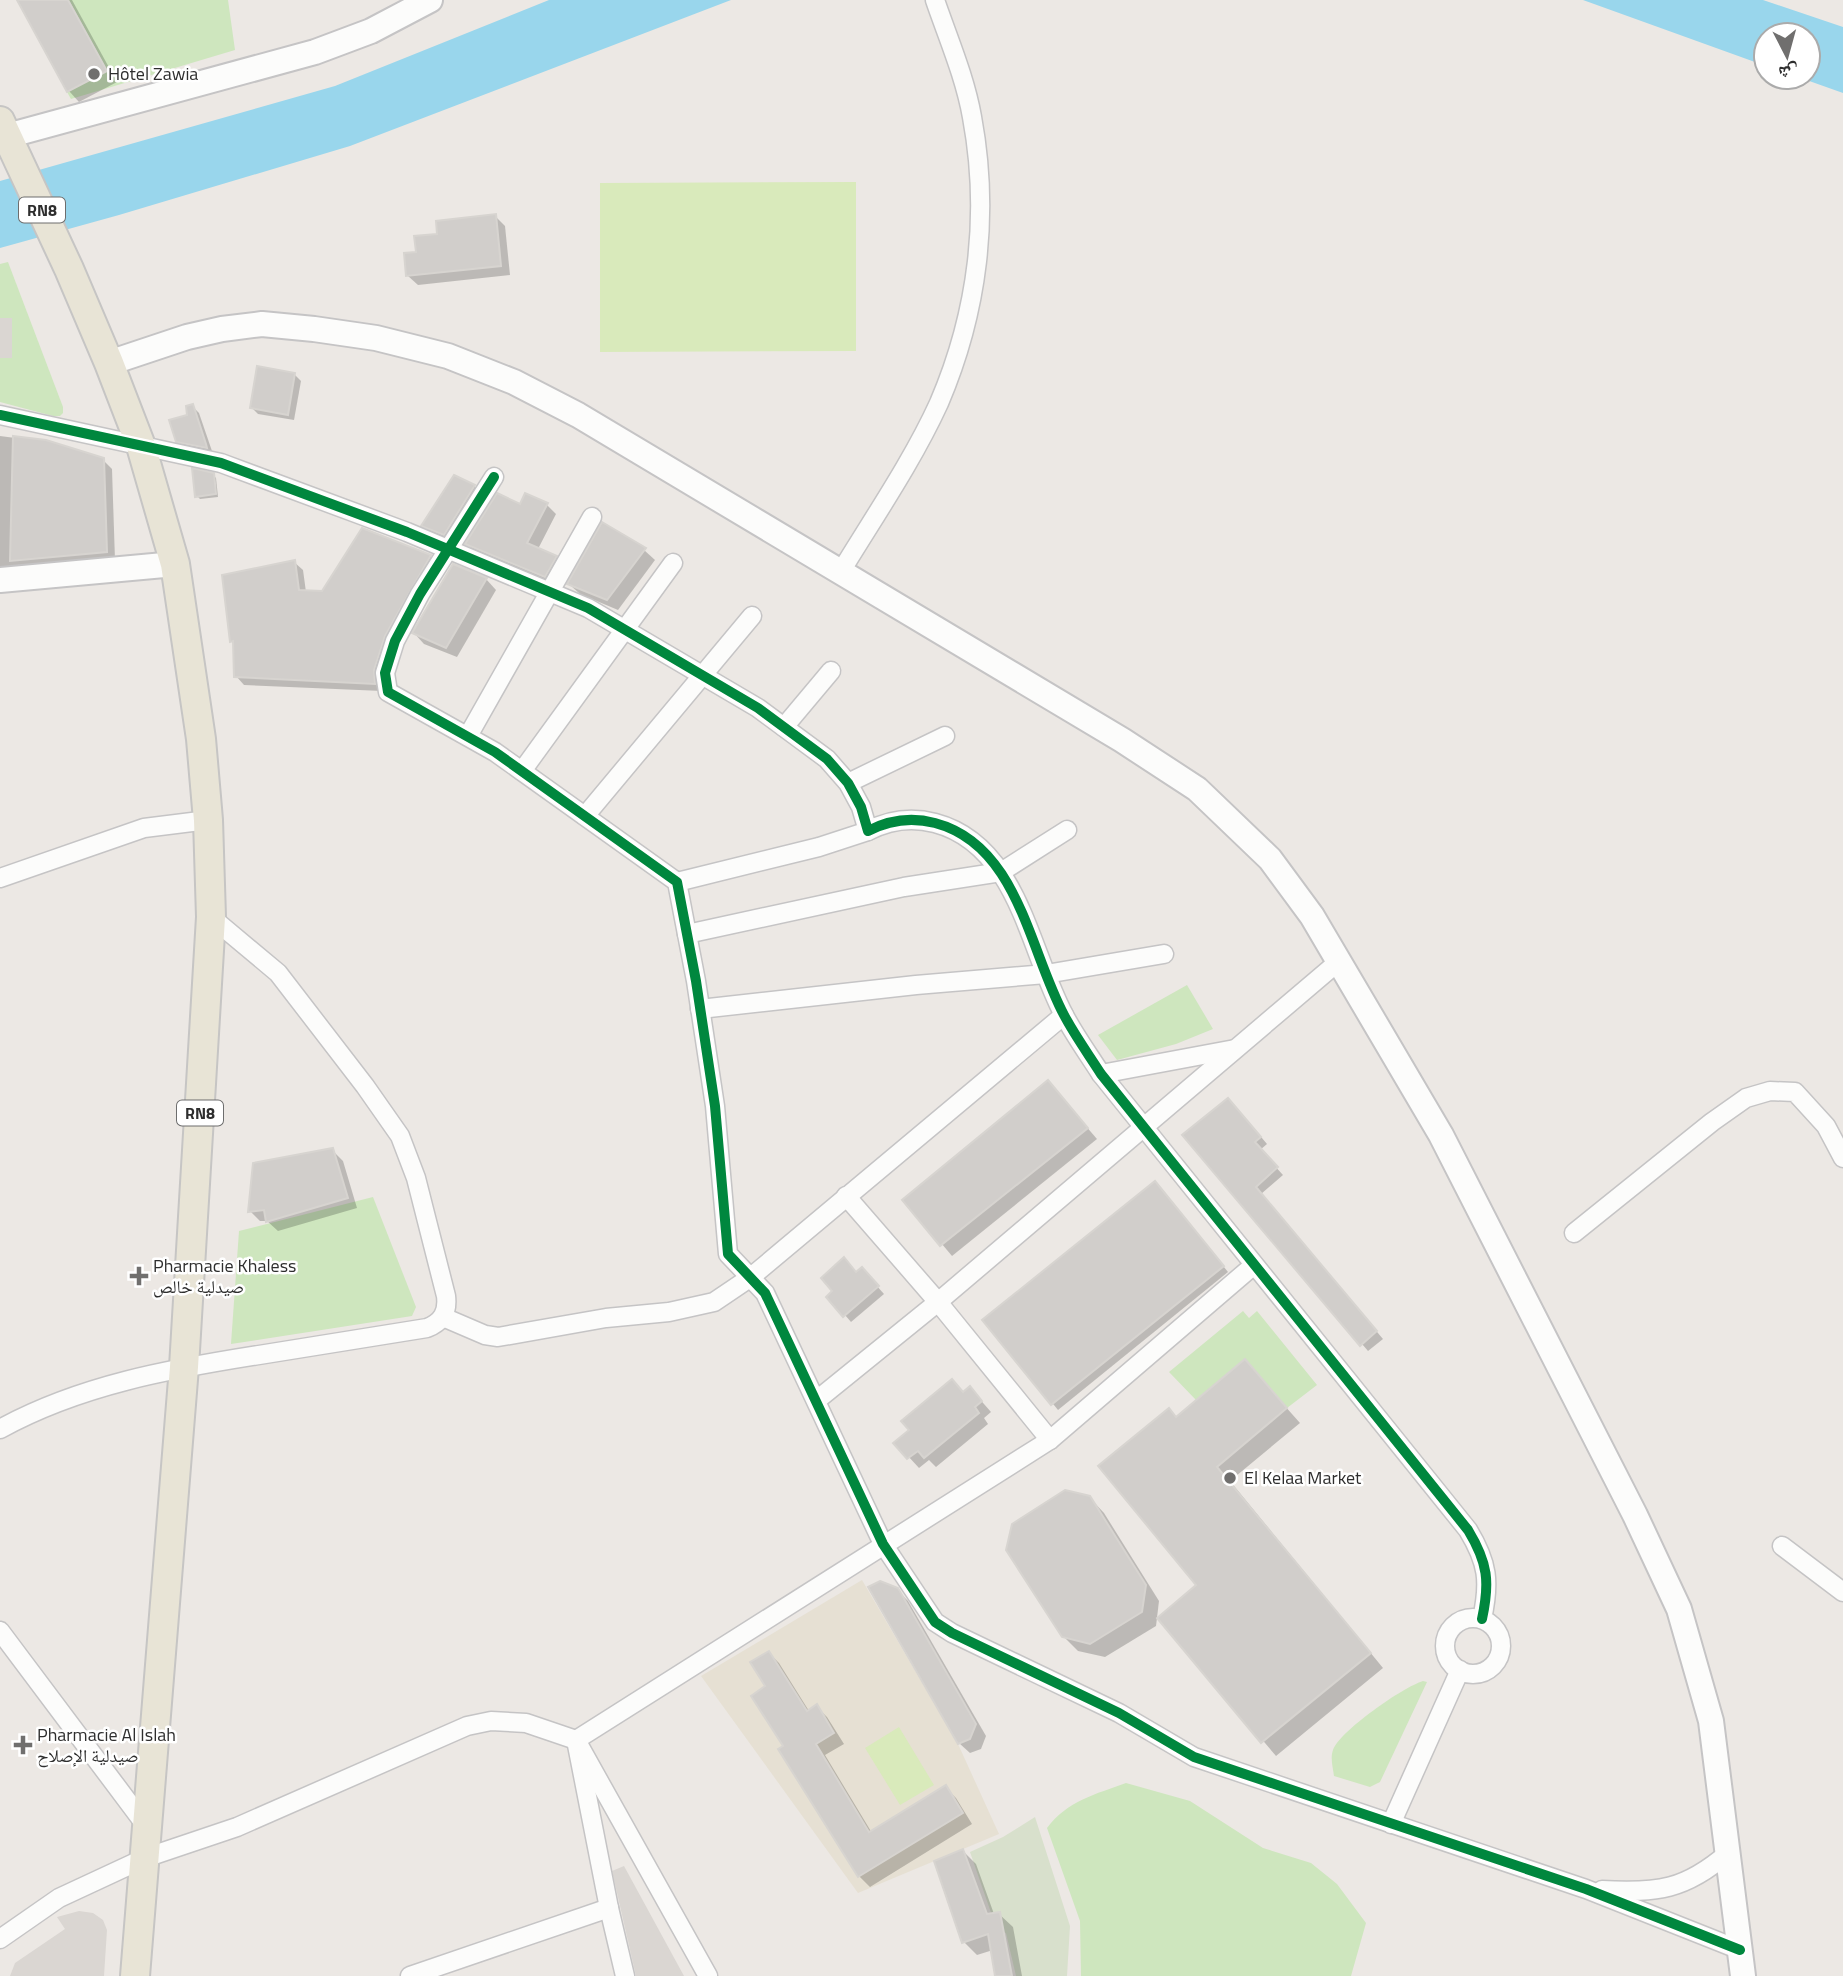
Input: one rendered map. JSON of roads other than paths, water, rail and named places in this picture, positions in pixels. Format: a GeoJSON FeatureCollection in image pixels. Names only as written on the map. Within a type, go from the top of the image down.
{"type":"FeatureCollection","features":[{"type":"Feature","properties":{"kind":"main road"},"geometry":{"type":"LineString","coordinates":[[7,136],[315,52],[371,31],[430,0]]}},
{"type":"Feature","properties":{"kind":"main road","name":"RN8"},"geometry":{"type":"LineString","coordinates":[[7,136],[110,363],[141,446],[174,564],[201,739],[208,820],[211,917],[184,1367],[135,1976]]}},
{"type":"Feature","properties":{"kind":"main road"},"geometry":{"type":"LineString","coordinates":[[110,363],[187,337],[262,324],[376,338],[448,356],[514,382],[578,415],[1122,740],[1197,789],[1269,859],[1312,916],[1441,1135],[1635,1515],[1679,1609],[1711,1721],[1743,1976]]}},
{"type":"Feature","properties":{"kind":"main road"},"geometry":{"type":"LineString","coordinates":[[0,580],[174,564]]}},
{"type":"Feature","properties":{"kind":"street"},"geometry":{"type":"LineString","coordinates":[[840,573],[911,457],[938,404],[959,352],[976,282],[982,209],[979,155],[972,113],[935,0]]}},
{"type":"Feature","properties":{"kind":"street"},"geometry":{"type":"LineString","coordinates":[[0,415],[221,463],[448,550],[588,608],[758,708],[827,759],[848,783],[861,807],[868,831]]}},
{"type":"Feature","properties":{"kind":"street"},"geometry":{"type":"LineString","coordinates":[[494,477],[395,641],[387,662],[385,683],[388,692],[468,736],[522,771],[677,882],[715,1106],[728,1254],[765,1293],[883,1544],[934,1622],[951,1633],[1119,1713],[1194,1757],[1586,1889],[1740,1950]]}},
{"type":"Feature","properties":{"kind":"street"},"geometry":{"type":"LineString","coordinates":[[468,736],[592,517]]}},
{"type":"Feature","properties":{"kind":"street"},"geometry":{"type":"LineString","coordinates":[[522,771],[673,563]]}},
{"type":"Feature","properties":{"kind":"street"},"geometry":{"type":"LineString","coordinates":[[585,816],[752,615]]}},
{"type":"Feature","properties":{"kind":"street"},"geometry":{"type":"LineString","coordinates":[[784,727],[831,671]]}},
{"type":"Feature","properties":{"kind":"street"},"geometry":{"type":"LineString","coordinates":[[848,783],[946,736]]}},
{"type":"Feature","properties":{"kind":"street"},"geometry":{"type":"LineString","coordinates":[[0,878],[144,828],[208,820]]}},
{"type":"Feature","properties":{"kind":"street"},"geometry":{"type":"LineString","coordinates":[[677,882],[819,847],[868,831],[886,822],[926,820],[948,826],[984,849],[1000,872],[1026,922],[1064,1015],[1101,1074],[1468,1530],[1484,1562],[1487,1579],[1482,1619]]}},
{"type":"Feature","properties":{"kind":"street"},"geometry":{"type":"LineString","coordinates":[[687,934],[904,887],[1000,872],[1067,830]]}},
{"type":"Feature","properties":{"kind":"street"},"geometry":{"type":"LineString","coordinates":[[0,1429],[25,1415],[119,1381],[184,1367],[427,1328],[443,1317],[447,1305],[446,1296],[416,1178],[400,1136],[278,973],[211,917]]}},
{"type":"Feature","properties":{"kind":"street"},"geometry":{"type":"LineString","coordinates":[[700,1009],[916,985],[1046,974],[1164,954]]}},
{"type":"Feature","properties":{"kind":"street"},"geometry":{"type":"LineString","coordinates":[[817,1400],[938,1302],[1338,962]]}},
{"type":"Feature","properties":{"kind":"street"},"geometry":{"type":"LineString","coordinates":[[443,1317],[485,1335],[498,1337],[606,1318],[669,1312],[714,1302],[751,1277],[1064,1015]]}},
{"type":"Feature","properties":{"kind":"street"},"geometry":{"type":"LineString","coordinates":[[1101,1074],[1238,1048]]}},
{"type":"Feature","properties":{"kind":"street"},"geometry":{"type":"LineString","coordinates":[[1574,1233],[1712,1122],[1746,1098],[1770,1091],[1795,1092],[1826,1126],[1843,1158]]}},
{"type":"Feature","properties":{"kind":"street"},"geometry":{"type":"LineString","coordinates":[[846,1196],[938,1302],[1050,1440]]}},
{"type":"Feature","properties":{"kind":"street"},"geometry":{"type":"LineString","coordinates":[[576,1740],[1050,1440],[1254,1265]]}},
{"type":"Feature","properties":{"kind":"street"},"geometry":{"type":"LineString","coordinates":[[1782,1546],[1843,1592]]}},
{"type":"Feature","properties":{"kind":"street"},"geometry":{"type":"LineString","coordinates":[[1468,1618],[1482,1619],[1492,1625],[1501,1639],[1499,1656],[1495,1664],[1480,1673],[1471,1674],[1460,1670],[1448,1660],[1445,1651],[1448,1633],[1460,1621],[1468,1618]]}},
{"type":"Feature","properties":{"kind":"street"},"geometry":{"type":"LineString","coordinates":[[0,1631],[148,1827]]}},
{"type":"Feature","properties":{"kind":"street"},"geometry":{"type":"LineString","coordinates":[[1391,1824],[1460,1670]]}},
{"type":"Feature","properties":{"kind":"street"},"geometry":{"type":"LineString","coordinates":[[0,1939],[59,1898],[145,1858],[237,1827],[467,1726],[491,1721],[526,1723],[576,1740],[708,1976]]}},
{"type":"Feature","properties":{"kind":"street"},"geometry":{"type":"LineString","coordinates":[[576,1740],[625,1976]]}},
{"type":"Feature","properties":{"kind":"street"},"geometry":{"type":"LineString","coordinates":[[1586,1889],[1640,1892],[1667,1888],[1690,1881],[1728,1853]]}},
{"type":"Feature","properties":{"kind":"street"},"geometry":{"type":"LineString","coordinates":[[410,1976],[609,1908]]}},
{"type":"Feature","properties":{"kind":"water"},"geometry":{"type":"Polygon","coordinates":[[[549,0],[731,0],[350,146],[0,248],[0,181],[335,86],[549,0]]]}},
{"type":"Feature","properties":{"kind":"water"},"geometry":{"type":"Polygon","coordinates":[[[1583,0],[1763,0],[1843,27],[1843,93],[1822,86],[1822,21],[1752,21],[1752,61],[1583,0]]]}},
{"type":"Feature","properties":{"kind":"place","name":"Hôtel Zawia"},"geometry":{"type":"Point","coordinates":[94,74]}},
{"type":"Feature","properties":{"kind":"place","name":"Pharmacie Khaless صيدلية خالص"},"geometry":{"type":"Point","coordinates":[139,1276]}},
{"type":"Feature","properties":{"kind":"place","name":"El Kelaa Market"},"geometry":{"type":"Point","coordinates":[1230,1478]}},
{"type":"Feature","properties":{"kind":"place","name":"Pharmacie Al Islah صيدلية الإصلاح"},"geometry":{"type":"Point","coordinates":[23,1745]}}]}
